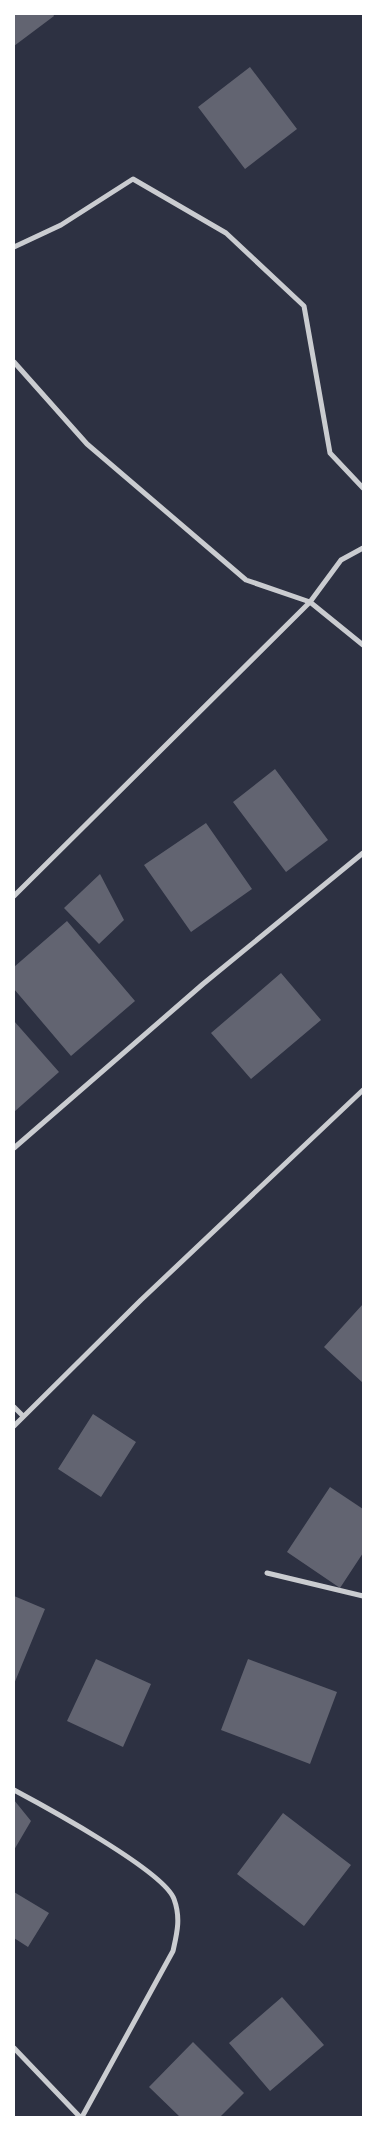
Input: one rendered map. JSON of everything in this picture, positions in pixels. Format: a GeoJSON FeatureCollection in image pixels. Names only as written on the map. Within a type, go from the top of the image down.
{"type":"FeatureCollection","features":[{"type":"Feature","properties":{"kind":"street"},"geometry":{"type":"LineString","coordinates":[[14,247],[61,225],[133,179],[226,233],[304,306],[330,453],[363,488]]}},
{"type":"Feature","properties":{"kind":"street"},"geometry":{"type":"LineString","coordinates":[[14,362],[87,444],[246,580],[310,602],[363,645]]}},
{"type":"Feature","properties":{"kind":"street"},"geometry":{"type":"LineString","coordinates":[[14,896],[310,602],[341,560],[363,548]]}},
{"type":"Feature","properties":{"kind":"street"},"geometry":{"type":"LineString","coordinates":[[14,1148],[203,984],[363,852]]}},
{"type":"Feature","properties":{"kind":"street"},"geometry":{"type":"LineString","coordinates":[[14,1426],[141,1300],[363,1090]]}},
{"type":"Feature","properties":{"kind":"street"},"geometry":{"type":"LineString","coordinates":[[14,1407],[23,1416]]}},
{"type":"Feature","properties":{"kind":"street"},"geometry":{"type":"LineString","coordinates":[[267,1573],[363,1596]]}},
{"type":"Feature","properties":{"kind":"street"},"geometry":{"type":"LineString","coordinates":[[14,1790],[51,1810],[145,1868],[174,1897],[180,1925],[172,1951],[81,2117],[14,2048]]}},
{"type":"Feature","properties":{"kind":"building"},"geometry":{"type":"Polygon","coordinates":[[[14,14],[53,14],[54,16],[14,46],[14,14]]]}},
{"type":"Feature","properties":{"kind":"building"},"geometry":{"type":"Polygon","coordinates":[[[250,67],[297,129],[245,169],[198,107],[250,67]]]}},
{"type":"Feature","properties":{"kind":"building"},"geometry":{"type":"Polygon","coordinates":[[[275,769],[328,840],[286,872],[233,802],[275,769]]]}},
{"type":"Feature","properties":{"kind":"building"},"geometry":{"type":"Polygon","coordinates":[[[206,823],[252,889],[191,932],[144,865],[206,823]]]}},
{"type":"Feature","properties":{"kind":"building"},"geometry":{"type":"Polygon","coordinates":[[[100,874],[124,920],[99,944],[64,908],[100,874]]]}},
{"type":"Feature","properties":{"kind":"building"},"geometry":{"type":"Polygon","coordinates":[[[67,921],[135,1001],[71,1056],[14,989],[14,967],[67,921]]]}},
{"type":"Feature","properties":{"kind":"building"},"geometry":{"type":"Polygon","coordinates":[[[281,973],[321,1020],[251,1079],[211,1033],[281,973]]]}},
{"type":"Feature","properties":{"kind":"building"},"geometry":{"type":"Polygon","coordinates":[[[14,1021],[59,1072],[14,1112],[14,1021]]]}},
{"type":"Feature","properties":{"kind":"building"},"geometry":{"type":"Polygon","coordinates":[[[363,1304],[363,1383],[324,1347],[363,1304]]]}},
{"type":"Feature","properties":{"kind":"building"},"geometry":{"type":"Polygon","coordinates":[[[93,1414],[136,1442],[101,1497],[58,1469],[93,1414]]]}},
{"type":"Feature","properties":{"kind":"building"},"geometry":{"type":"Polygon","coordinates":[[[330,1487],[363,1509],[363,1553],[340,1588],[287,1552],[330,1487]]]}},
{"type":"Feature","properties":{"kind":"building"},"geometry":{"type":"Polygon","coordinates":[[[14,1596],[45,1609],[14,1684],[14,1596]]]}},
{"type":"Feature","properties":{"kind":"building"},"geometry":{"type":"Polygon","coordinates":[[[96,1659],[151,1684],[123,1747],[67,1721],[96,1659]]]}},
{"type":"Feature","properties":{"kind":"building"},"geometry":{"type":"Polygon","coordinates":[[[248,1659],[337,1692],[310,1764],[221,1730],[248,1659]]]}},
{"type":"Feature","properties":{"kind":"building"},"geometry":{"type":"Polygon","coordinates":[[[14,1800],[31,1821],[14,1850],[14,1800]]]}},
{"type":"Feature","properties":{"kind":"building"},"geometry":{"type":"Polygon","coordinates":[[[283,1813],[351,1865],[304,1926],[237,1874],[283,1813]]]}},
{"type":"Feature","properties":{"kind":"building"},"geometry":{"type":"Polygon","coordinates":[[[14,1892],[49,1913],[28,1947],[14,1938],[14,1892]]]}},
{"type":"Feature","properties":{"kind":"building"},"geometry":{"type":"Polygon","coordinates":[[[282,1997],[324,2045],[270,2091],[229,2043],[282,1997]]]}},
{"type":"Feature","properties":{"kind":"building"},"geometry":{"type":"Polygon","coordinates":[[[193,2042],[244,2093],[220,2117],[180,2117],[149,2087],[193,2042]]]}}]}
